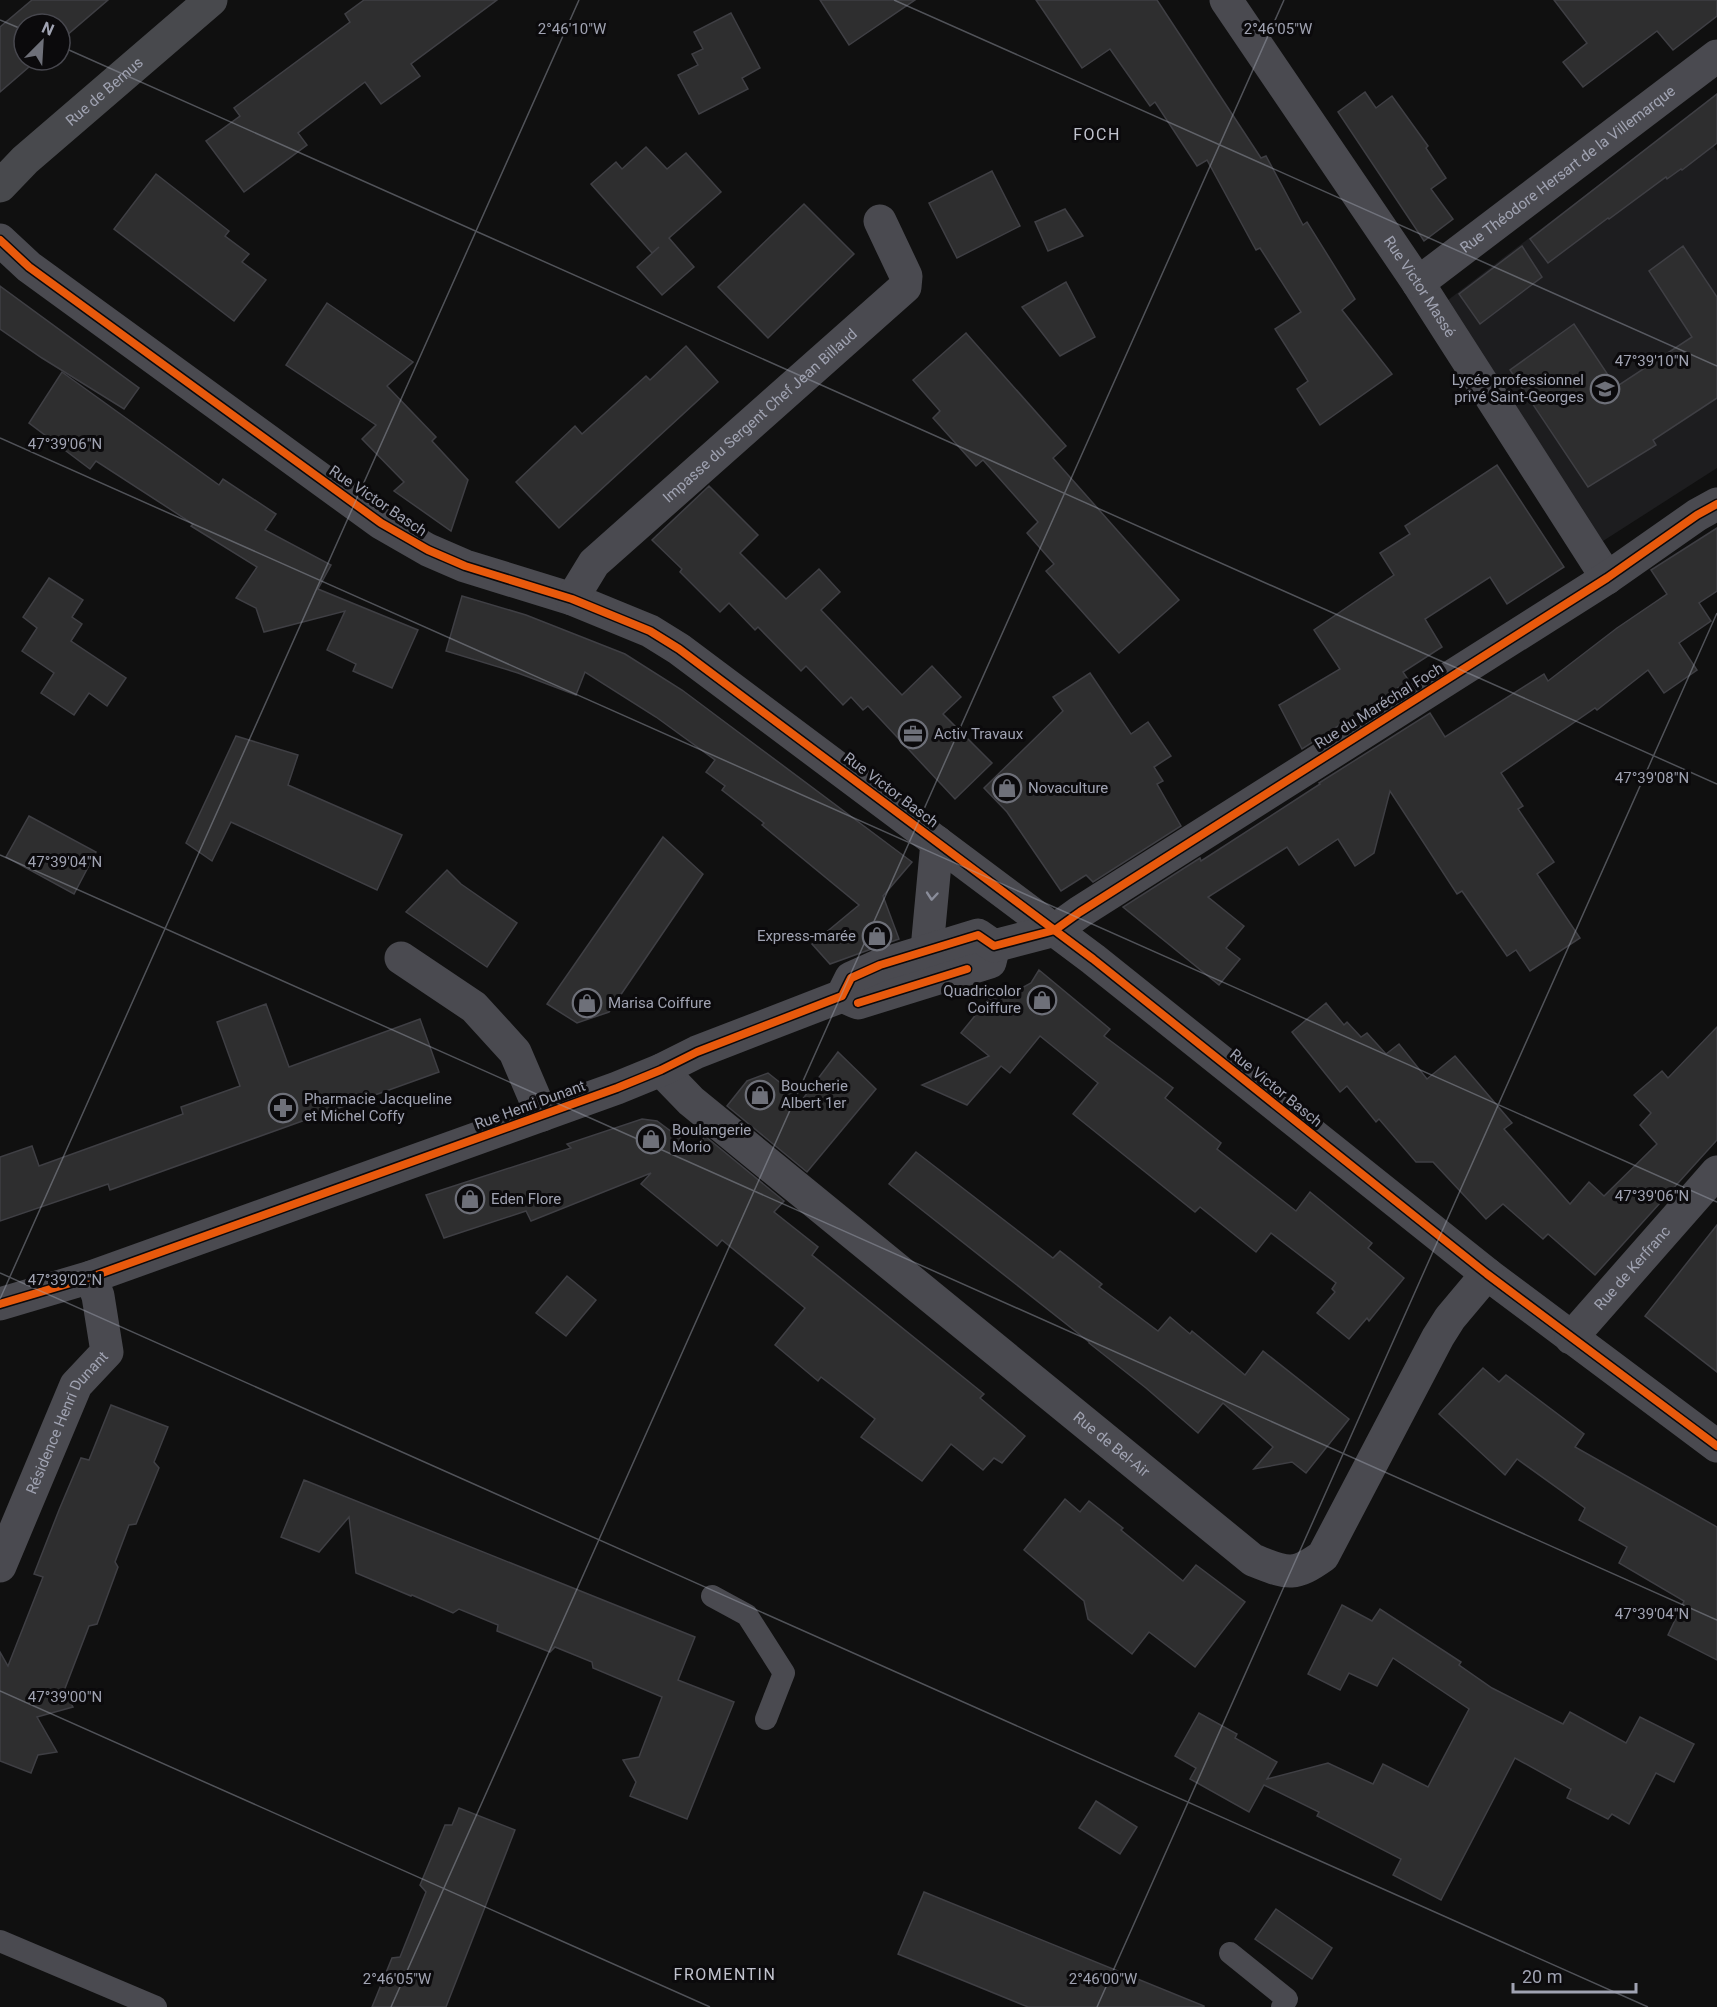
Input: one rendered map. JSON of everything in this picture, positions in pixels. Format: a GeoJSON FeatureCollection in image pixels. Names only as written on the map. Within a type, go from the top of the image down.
{"type":"FeatureCollection","features":[{"type":"Feature","properties":{"kind":"street","name":"Rue de Bernus"},"geometry":{"type":"LineString","coordinates":[[0,186],[25,160],[211,0]]}},
{"type":"Feature","properties":{"kind":"street","name":"Rue Victor Massé"},"geometry":{"type":"LineString","coordinates":[[1226,0],[1418,283],[1607,578]]}},
{"type":"Feature","properties":{"kind":"street","name":"Rue Théodore Hersart de la Villemarque"},"geometry":{"type":"LineString","coordinates":[[1418,283],[1717,56]]}},
{"type":"Feature","properties":{"kind":"street","name":"Impasse du Sergent Chef Jean Billaud"},"geometry":{"type":"LineString","coordinates":[[572,599],[594,563],[904,286],[906,276],[880,222]]}},
{"type":"Feature","properties":{"kind":"street","name":"Rue Victor Basch"},"geometry":{"type":"LineString","coordinates":[[0,240],[29,267],[381,523],[428,550],[465,566],[572,599],[650,631],[679,649],[1055,930],[1487,1274],[1717,1446]]}},
{"type":"Feature","properties":{"kind":"street","name":"Rue du Maréchal Foch"},"geometry":{"type":"LineString","coordinates":[[1055,930],[1607,578],[1697,515],[1717,504]]}},
{"type":"Feature","properties":{"kind":"street"},"geometry":{"type":"LineString","coordinates":[[927,950],[937,842]]}},
{"type":"Feature","properties":{"kind":"street"},"geometry":{"type":"LineString","coordinates":[[842,996],[850,978],[880,965],[927,950],[978,935],[994,946],[1055,930]]}},
{"type":"Feature","properties":{"kind":"street","name":"Rue Henri Dunant"},"geometry":{"type":"LineString","coordinates":[[0,1304],[90,1277],[542,1115],[661,1070],[697,1052],[842,996],[858,1003],[990,962],[994,946]]}},
{"type":"Feature","properties":{"kind":"street","name":"Rue Henri Dunant"},"geometry":{"type":"LineString","coordinates":[[401,958],[474,1007],[515,1052],[542,1115]]}},
{"type":"Feature","properties":{"kind":"street","name":"Rue de Bel-Air"},"geometry":{"type":"LineString","coordinates":[[661,1070],[691,1101],[1253,1560],[1283,1572],[1305,1569],[1323,1556],[1438,1337],[1450,1318],[1487,1274]]}},
{"type":"Feature","properties":{"kind":"street","name":"Rue de Kerfranc"},"geometry":{"type":"LineString","coordinates":[[1571,1338],[1717,1172]]}},
{"type":"Feature","properties":{"kind":"street","name":"Résidence Henri Dunant"},"geometry":{"type":"LineString","coordinates":[[0,1566],[76,1385],[107,1352],[98,1296],[90,1277]]}},
{"type":"Feature","properties":{"kind":"lane"},"geometry":{"type":"LineString","coordinates":[[712,1596],[747,1615],[784,1673],[766,1719]]}},
{"type":"Feature","properties":{"kind":"lane"},"geometry":{"type":"LineString","coordinates":[[0,1941],[156,2007]]}},
{"type":"Feature","properties":{"kind":"lane"},"geometry":{"type":"LineString","coordinates":[[1230,1953],[1287,1999],[1282,2007]]}},
{"type":"Feature","properties":{"kind":"shaded area","name":"Lycée professionnel privé Saint-Georges"},"geometry":{"type":"Polygon","coordinates":[[[1690,115],[1717,151],[1717,468],[1603,541],[1435,310],[1690,115]]]}},
{"type":"Feature","properties":{"kind":"building"},"geometry":{"type":"Polygon","coordinates":[[[32,0],[108,0],[72,31],[72,12],[18,12],[32,0]]]}},
{"type":"Feature","properties":{"kind":"building"},"geometry":{"type":"Polygon","coordinates":[[[364,0],[497,0],[411,64],[420,76],[381,104],[365,82],[298,133],[307,145],[244,192],[206,141],[240,116],[234,108],[350,22],[345,14],[364,0]]]}},
{"type":"Feature","properties":{"kind":"building"},"geometry":{"type":"Polygon","coordinates":[[[820,0],[915,0],[849,45],[820,0]]]}},
{"type":"Feature","properties":{"kind":"building"},"geometry":{"type":"Polygon","coordinates":[[[1036,0],[1157,0],[1261,158],[1266,156],[1303,225],[1307,222],[1355,299],[1342,310],[1392,374],[1320,425],[1297,389],[1308,381],[1275,329],[1301,312],[1260,248],[1256,250],[1207,160],[1197,166],[1155,102],[1150,106],[1110,49],[1082,68],[1036,0]]]}},
{"type":"Feature","properties":{"kind":"building"},"geometry":{"type":"Polygon","coordinates":[[[1554,0],[1717,0],[1717,16],[1673,50],[1657,31],[1583,87],[1563,62],[1587,43],[1554,0]]]}},
{"type":"Feature","properties":{"kind":"building"},"geometry":{"type":"Polygon","coordinates":[[[731,13],[760,68],[742,78],[748,89],[699,114],[678,75],[698,65],[692,54],[703,49],[694,32],[731,13]]]}},
{"type":"Feature","properties":{"kind":"building"},"geometry":{"type":"Polygon","coordinates":[[[12,17],[12,72],[23,72],[0,92],[0,27],[12,17]]]}},
{"type":"Feature","properties":{"kind":"building"},"geometry":{"type":"Polygon","coordinates":[[[1365,92],[1376,108],[1392,96],[1428,146],[1426,148],[1446,178],[1431,189],[1453,219],[1424,241],[1338,112],[1365,92]]]}},
{"type":"Feature","properties":{"kind":"building"},"geometry":{"type":"Polygon","coordinates":[[[1717,94],[1717,143],[1682,170],[1667,179],[1666,177],[1608,218],[1548,263],[1530,239],[1717,94]]]}},
{"type":"Feature","properties":{"kind":"building"},"geometry":{"type":"Polygon","coordinates":[[[646,147],[667,169],[686,153],[721,192],[669,238],[694,267],[662,295],[637,267],[659,247],[652,253],[591,184],[616,162],[622,169],[646,147]]]}},
{"type":"Feature","properties":{"kind":"building"},"geometry":{"type":"Polygon","coordinates":[[[992,171],[1020,226],[957,258],[929,203],[992,171]]]}},
{"type":"Feature","properties":{"kind":"building"},"geometry":{"type":"Polygon","coordinates":[[[156,174],[229,231],[225,236],[249,254],[242,262],[266,280],[234,321],[114,229],[156,174]]]}},
{"type":"Feature","properties":{"kind":"building"},"geometry":{"type":"Polygon","coordinates":[[[804,204],[854,254],[768,338],[718,287],[804,204]]]}},
{"type":"Feature","properties":{"kind":"building"},"geometry":{"type":"Polygon","coordinates":[[[1065,209],[1083,236],[1048,251],[1035,222],[1065,209]]]}},
{"type":"Feature","properties":{"kind":"building"},"geometry":{"type":"Polygon","coordinates":[[[1522,246],[1542,277],[1480,324],[1459,294],[1522,246]]]}},
{"type":"Feature","properties":{"kind":"building"},"geometry":{"type":"Polygon","coordinates":[[[1683,246],[1717,297],[1717,398],[1653,440],[1656,445],[1588,487],[1510,370],[1574,324],[1616,387],[1692,337],[1649,271],[1683,246]]]}},
{"type":"Feature","properties":{"kind":"building"},"geometry":{"type":"Polygon","coordinates":[[[1066,282],[1095,337],[1060,356],[1022,307],[1066,282]]]}},
{"type":"Feature","properties":{"kind":"building"},"geometry":{"type":"Polygon","coordinates":[[[0,286],[139,388],[124,409],[0,329],[0,286]]]}},
{"type":"Feature","properties":{"kind":"building"},"geometry":{"type":"Polygon","coordinates":[[[327,303],[413,362],[387,386],[436,437],[432,441],[468,480],[451,531],[394,491],[404,482],[362,439],[376,425],[286,365],[327,303]]]}},
{"type":"Feature","properties":{"kind":"building"},"geometry":{"type":"Polygon","coordinates":[[[966,333],[1066,446],[1053,458],[1179,600],[1119,653],[1046,571],[1054,564],[1027,533],[1038,522],[983,460],[976,466],[933,418],[940,411],[913,380],[966,333]]]}},
{"type":"Feature","properties":{"kind":"building"},"geometry":{"type":"Polygon","coordinates":[[[686,346],[718,382],[559,528],[516,482],[575,426],[582,434],[646,376],[650,380],[686,346]]]}},
{"type":"Feature","properties":{"kind":"building"},"geometry":{"type":"Polygon","coordinates":[[[62,372],[219,485],[223,479],[276,514],[265,530],[331,565],[318,589],[418,630],[392,688],[353,671],[356,664],[327,650],[345,611],[264,632],[256,608],[236,598],[257,567],[191,526],[193,524],[96,461],[90,469],[29,423],[62,372]]]}},
{"type":"Feature","properties":{"kind":"building"},"geometry":{"type":"Polygon","coordinates":[[[1497,465],[1564,567],[1507,604],[1490,577],[1425,619],[1442,647],[1403,672],[1409,681],[1302,749],[1279,705],[1340,669],[1314,630],[1394,575],[1380,553],[1410,534],[1405,526],[1497,465]]]}},
{"type":"Feature","properties":{"kind":"building"},"geometry":{"type":"Polygon","coordinates":[[[709,486],[758,535],[740,553],[786,599],[819,569],[840,592],[821,610],[902,695],[932,666],[961,697],[943,714],[992,763],[955,799],[868,706],[863,710],[851,697],[843,705],[806,666],[801,671],[758,627],[755,630],[729,603],[720,612],[680,572],[682,569],[652,540],[709,486]]]}},
{"type":"Feature","properties":{"kind":"building"},"geometry":{"type":"Polygon","coordinates":[[[1717,528],[1717,591],[1699,603],[1711,621],[1679,643],[1697,670],[1664,693],[1648,670],[1597,710],[1595,708],[1501,773],[1523,806],[1518,809],[1554,862],[1537,874],[1580,938],[1530,971],[1516,950],[1507,956],[1462,891],[1457,894],[1390,791],[1374,853],[1355,866],[1338,839],[1299,865],[1287,847],[1208,897],[1244,926],[1226,948],[1240,959],[1219,985],[1123,907],[1200,858],[1201,861],[1430,713],[1445,737],[1544,674],[1548,681],[1617,628],[1667,594],[1651,570],[1717,528]]]}},
{"type":"Feature","properties":{"kind":"building"},"geometry":{"type":"Polygon","coordinates":[[[49,578],[83,600],[72,617],[82,624],[71,641],[126,678],[107,706],[89,693],[74,715],[41,693],[54,673],[22,651],[37,628],[23,617],[49,578]]]}},
{"type":"Feature","properties":{"kind":"building"},"geometry":{"type":"Polygon","coordinates":[[[462,596],[526,615],[625,654],[682,690],[912,862],[883,896],[899,939],[830,964],[812,944],[859,905],[722,790],[725,786],[706,772],[715,760],[656,717],[585,672],[576,695],[518,673],[446,651],[462,596]]]}},
{"type":"Feature","properties":{"kind":"building"},"geometry":{"type":"Polygon","coordinates":[[[1090,673],[1131,734],[1148,722],[1171,756],[1154,767],[1163,781],[1157,784],[1181,826],[1093,882],[1086,875],[1061,891],[1007,812],[984,788],[1063,711],[1053,697],[1090,673]]]}},
{"type":"Feature","properties":{"kind":"building"},"geometry":{"type":"Polygon","coordinates":[[[236,736],[298,755],[288,785],[402,835],[377,890],[231,822],[212,861],[186,843],[236,736]]]}},
{"type":"Feature","properties":{"kind":"building"},"geometry":{"type":"Polygon","coordinates":[[[29,816],[96,852],[74,894],[6,857],[29,816]]]}},
{"type":"Feature","properties":{"kind":"building"},"geometry":{"type":"Polygon","coordinates":[[[663,837],[703,874],[609,1012],[577,1023],[547,1004],[663,837]]]}},
{"type":"Feature","properties":{"kind":"building"},"geometry":{"type":"Polygon","coordinates":[[[447,870],[461,884],[517,923],[487,967],[406,912],[447,870]]]}},
{"type":"Feature","properties":{"kind":"building"},"geometry":{"type":"Polygon","coordinates":[[[1039,970],[1110,1029],[1104,1036],[1173,1088],[1165,1098],[1221,1143],[1217,1149],[1296,1211],[1310,1192],[1372,1243],[1368,1248],[1404,1278],[1369,1321],[1367,1318],[1349,1339],[1317,1313],[1335,1292],[1332,1289],[1336,1283],[1271,1233],[1256,1252],[1200,1207],[1195,1212],[1073,1114],[1098,1083],[1040,1036],[1010,1073],[1001,1066],[967,1105],[922,1085],[989,1056],[961,1033],[995,991],[1003,998],[1031,983],[1039,970]]]}},
{"type":"Feature","properties":{"kind":"building"},"geometry":{"type":"Polygon","coordinates":[[[1326,1003],[1344,1025],[1347,1022],[1361,1037],[1367,1033],[1386,1054],[1399,1044],[1427,1079],[1455,1056],[1512,1123],[1504,1129],[1570,1204],[1589,1182],[1604,1196],[1657,1144],[1640,1125],[1651,1113],[1634,1095],[1662,1071],[1668,1078],[1717,1027],[1717,1140],[1595,1275],[1548,1234],[1543,1239],[1503,1204],[1486,1219],[1433,1162],[1416,1162],[1379,1119],[1376,1122],[1347,1086],[1340,1092],[1292,1032],[1326,1003]]]}},
{"type":"Feature","properties":{"kind":"building"},"geometry":{"type":"Polygon","coordinates":[[[266,1004],[289,1067],[420,1019],[439,1072],[110,1190],[108,1184],[0,1221],[0,1157],[32,1146],[39,1166],[183,1114],[181,1107],[240,1086],[217,1022],[266,1004]]]}},
{"type":"Feature","properties":{"kind":"building"},"geometry":{"type":"Polygon","coordinates":[[[838,1052],[876,1089],[807,1172],[727,1106],[747,1081],[768,1073],[802,1100],[838,1052]]]}},
{"type":"Feature","properties":{"kind":"building"},"geometry":{"type":"Polygon","coordinates":[[[642,1119],[657,1121],[695,1149],[705,1136],[784,1201],[774,1212],[818,1247],[812,1255],[984,1394],[980,1398],[1025,1436],[1002,1463],[994,1458],[983,1470],[951,1444],[922,1481],[861,1437],[875,1419],[821,1377],[818,1381],[775,1345],[805,1308],[722,1240],[717,1246],[641,1184],[651,1173],[531,1221],[526,1211],[444,1238],[426,1195],[571,1148],[567,1144],[642,1119]]]}},
{"type":"Feature","properties":{"kind":"building"},"geometry":{"type":"Polygon","coordinates":[[[916,1152],[1053,1258],[1060,1251],[1102,1284],[1099,1287],[1158,1331],[1170,1317],[1190,1334],[1192,1331],[1245,1375],[1263,1351],[1349,1419],[1306,1473],[1292,1462],[1254,1469],[1273,1447],[1223,1403],[1198,1433],[1089,1342],[889,1184],[916,1152]]]}},
{"type":"Feature","properties":{"kind":"building"},"geometry":{"type":"Polygon","coordinates":[[[1717,1225],[1717,1372],[1645,1316],[1717,1225]]]}},
{"type":"Feature","properties":{"kind":"building"},"geometry":{"type":"Polygon","coordinates":[[[567,1276],[596,1300],[566,1336],[536,1313],[567,1276]]]}},
{"type":"Feature","properties":{"kind":"building"},"geometry":{"type":"Polygon","coordinates":[[[1483,1368],[1499,1382],[1506,1375],[1584,1434],[1575,1447],[1717,1527],[1717,1660],[1668,1635],[1684,1601],[1619,1563],[1627,1547],[1579,1520],[1585,1508],[1517,1459],[1505,1475],[1439,1414],[1483,1368]]]}},
{"type":"Feature","properties":{"kind":"building"},"geometry":{"type":"Polygon","coordinates":[[[111,1405],[168,1427],[154,1462],[159,1468],[136,1524],[129,1525],[115,1562],[118,1567],[97,1624],[89,1626],[64,1691],[73,1707],[37,1717],[57,1752],[38,1755],[31,1773],[0,1761],[0,1652],[8,1666],[43,1577],[34,1574],[59,1510],[81,1458],[89,1460],[111,1405]]]}},
{"type":"Feature","properties":{"kind":"building"},"geometry":{"type":"Polygon","coordinates":[[[304,1480],[695,1637],[678,1680],[734,1702],[687,1819],[630,1796],[636,1782],[623,1760],[639,1757],[662,1697],[593,1668],[592,1662],[555,1647],[550,1652],[497,1631],[498,1625],[459,1609],[453,1613],[356,1573],[349,1517],[319,1552],[281,1537],[304,1480]]]}},
{"type":"Feature","properties":{"kind":"building"},"geometry":{"type":"Polygon","coordinates":[[[1065,1499],[1080,1512],[1089,1501],[1183,1581],[1196,1565],[1245,1602],[1195,1667],[1149,1632],[1132,1654],[1088,1619],[1084,1601],[1024,1550],[1065,1499]]]}},
{"type":"Feature","properties":{"kind":"building"},"geometry":{"type":"Polygon","coordinates":[[[1342,1605],[1372,1621],[1380,1609],[1461,1662],[1459,1665],[1492,1688],[1563,1724],[1570,1712],[1626,1743],[1640,1717],[1694,1744],[1674,1782],[1656,1773],[1629,1824],[1612,1814],[1608,1819],[1567,1798],[1571,1789],[1515,1758],[1441,1900],[1393,1875],[1401,1859],[1317,1816],[1319,1812],[1264,1785],[1249,1812],[1190,1779],[1196,1768],[1175,1756],[1199,1713],[1237,1734],[1235,1738],[1277,1762],[1267,1779],[1328,1763],[1373,1784],[1383,1764],[1428,1787],[1469,1709],[1393,1658],[1377,1686],[1349,1673],[1340,1690],[1308,1674],[1342,1605]]]}},
{"type":"Feature","properties":{"kind":"building"},"geometry":{"type":"Polygon","coordinates":[[[1096,1801],[1137,1827],[1120,1854],[1079,1828],[1096,1801]]]}},
{"type":"Feature","properties":{"kind":"building"},"geometry":{"type":"Polygon","coordinates":[[[459,1808],[515,1830],[446,2007],[372,2007],[392,1958],[400,1957],[426,1892],[420,1885],[445,1825],[452,1825],[459,1808]]]}},
{"type":"Feature","properties":{"kind":"building"},"geometry":{"type":"Polygon","coordinates":[[[924,1892],[1204,2007],[1028,2007],[898,1954],[924,1892]]]}},
{"type":"Feature","properties":{"kind":"building"},"geometry":{"type":"Polygon","coordinates":[[[1276,1909],[1332,1948],[1312,1979],[1255,1939],[1276,1909]]]}},
{"type":"Feature","properties":{"kind":"cycle path"},"geometry":{"type":"LineString","coordinates":[[0,240],[29,267],[381,523],[428,550],[465,566],[572,599],[650,631],[679,649],[1093,959],[1487,1274],[1717,1446]]}},
{"type":"Feature","properties":{"kind":"cycle path"},"geometry":{"type":"LineString","coordinates":[[0,1304],[91,1277],[617,1088],[697,1052],[842,996],[851,978],[880,965],[978,935],[994,946],[1055,930],[1607,578],[1697,515],[1717,504]]}},
{"type":"Feature","properties":{"kind":"cycle path"},"geometry":{"type":"LineString","coordinates":[[858,1003],[967,969]]}},
{"type":"Feature","properties":{"kind":"place","name":"Lycée professionnel privé Saint-Georges"},"geometry":{"type":"Point","coordinates":[1605,389]}},
{"type":"Feature","properties":{"kind":"place","name":"Activ Travaux"},"geometry":{"type":"Point","coordinates":[913,734]}},
{"type":"Feature","properties":{"kind":"place","name":"Novaculture"},"geometry":{"type":"Point","coordinates":[1007,788]}},
{"type":"Feature","properties":{"kind":"place","name":"Express-marée"},"geometry":{"type":"Point","coordinates":[877,936]}},
{"type":"Feature","properties":{"kind":"place","name":"Quadricolor Coiffure"},"geometry":{"type":"Point","coordinates":[1042,1000]}},
{"type":"Feature","properties":{"kind":"place","name":"Marisa Coiffure"},"geometry":{"type":"Point","coordinates":[587,1003]}},
{"type":"Feature","properties":{"kind":"place","name":"Boucherie Albert 1er"},"geometry":{"type":"Point","coordinates":[760,1095]}},
{"type":"Feature","properties":{"kind":"place","name":"Pharmacie Jacqueline et Michel Coffy"},"geometry":{"type":"Point","coordinates":[283,1108]}},
{"type":"Feature","properties":{"kind":"place","name":"Boulangerie Morio"},"geometry":{"type":"Point","coordinates":[651,1139]}},
{"type":"Feature","properties":{"kind":"place","name":"Eden Flore"},"geometry":{"type":"Point","coordinates":[470,1199]}},
{"type":"Feature","properties":{"kind":"district","name":"FOCH"},"geometry":{"type":"Point","coordinates":[1097,134]}},
{"type":"Feature","properties":{"kind":"district","name":"FROMENTIN"},"geometry":{"type":"Point","coordinates":[725,1974]}}]}
